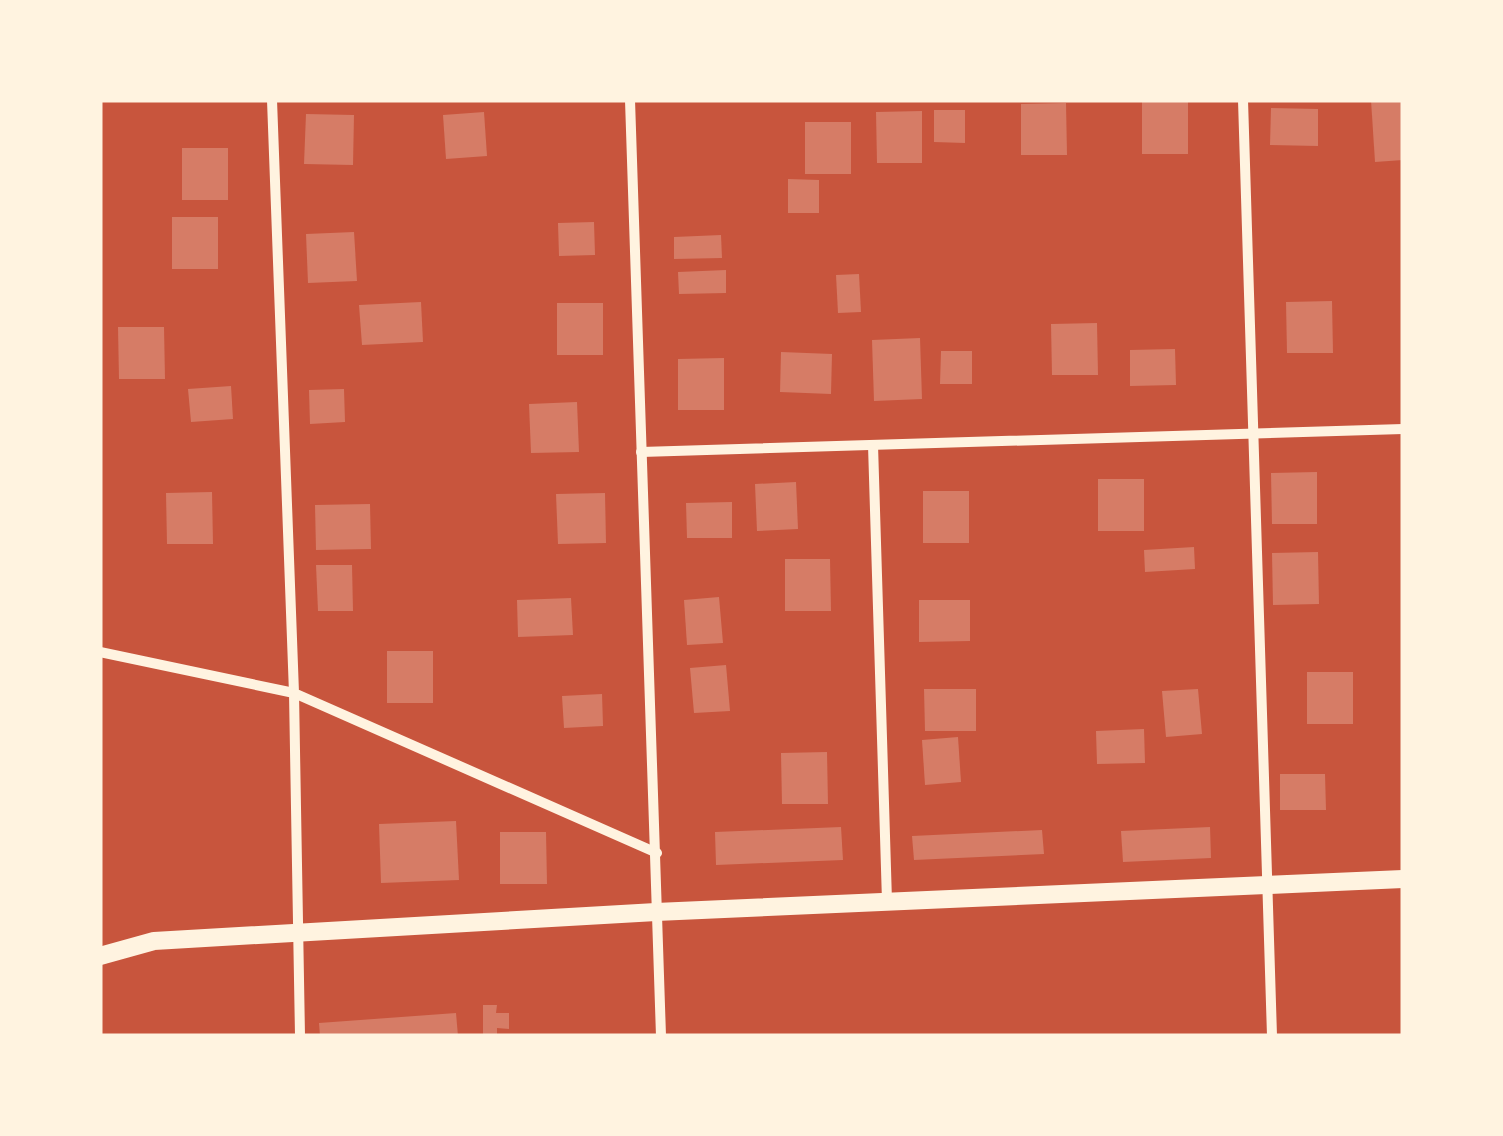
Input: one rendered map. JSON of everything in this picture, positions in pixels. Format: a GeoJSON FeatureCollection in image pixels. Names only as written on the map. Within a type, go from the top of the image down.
{"type":"FeatureCollection","features":[{"type":"Feature","properties":{"kind":"street"},"geometry":{"type":"LineString","coordinates":[[272,100],[294,693],[300,1036]]}},
{"type":"Feature","properties":{"kind":"street"},"geometry":{"type":"LineString","coordinates":[[630,100],[661,1036]]}},
{"type":"Feature","properties":{"kind":"street"},"geometry":{"type":"LineString","coordinates":[[1243,100],[1271,886],[1272,1036]]}},
{"type":"Feature","properties":{"kind":"street"},"geometry":{"type":"LineString","coordinates":[[641,452],[1403,429]]}},
{"type":"Feature","properties":{"kind":"street"},"geometry":{"type":"LineString","coordinates":[[873,445],[886,901]]}},
{"type":"Feature","properties":{"kind":"street"},"geometry":{"type":"LineString","coordinates":[[100,652],[294,693],[656,853]]}},
{"type":"Feature","properties":{"kind":"street"},"geometry":{"type":"LineString","coordinates":[[100,956],[154,941],[298,932],[1403,879]]}},
{"type":"Feature","properties":{"kind":"building"},"geometry":{"type":"Polygon","coordinates":[[[1371,100],[1403,100],[1403,160],[1375,162],[1371,100]]]}},
{"type":"Feature","properties":{"kind":"building"},"geometry":{"type":"Polygon","coordinates":[[[1142,102],[1188,102],[1188,154],[1142,154],[1142,102]]]}},
{"type":"Feature","properties":{"kind":"building"},"geometry":{"type":"Polygon","coordinates":[[[1066,103],[1067,155],[1021,155],[1021,104],[1066,103]]]}},
{"type":"Feature","properties":{"kind":"building"},"geometry":{"type":"Polygon","coordinates":[[[1271,108],[1318,109],[1318,146],[1270,145],[1271,108]]]}},
{"type":"Feature","properties":{"kind":"building"},"geometry":{"type":"Polygon","coordinates":[[[934,110],[965,110],[965,143],[934,142],[934,110]]]}},
{"type":"Feature","properties":{"kind":"building"},"geometry":{"type":"Polygon","coordinates":[[[922,111],[922,163],[877,163],[876,112],[922,111]]]}},
{"type":"Feature","properties":{"kind":"building"},"geometry":{"type":"Polygon","coordinates":[[[484,112],[487,156],[446,159],[443,115],[484,112]]]}},
{"type":"Feature","properties":{"kind":"building"},"geometry":{"type":"Polygon","coordinates":[[[306,114],[354,115],[353,165],[304,164],[306,114]]]}},
{"type":"Feature","properties":{"kind":"building"},"geometry":{"type":"Polygon","coordinates":[[[805,122],[851,122],[851,174],[805,174],[805,122]]]}},
{"type":"Feature","properties":{"kind":"building"},"geometry":{"type":"Polygon","coordinates":[[[182,148],[228,148],[228,200],[182,200],[182,148]]]}},
{"type":"Feature","properties":{"kind":"building"},"geometry":{"type":"Polygon","coordinates":[[[788,179],[819,180],[819,213],[788,213],[788,179]]]}},
{"type":"Feature","properties":{"kind":"building"},"geometry":{"type":"Polygon","coordinates":[[[172,217],[218,217],[218,269],[172,269],[172,217]]]}},
{"type":"Feature","properties":{"kind":"building"},"geometry":{"type":"Polygon","coordinates":[[[594,222],[595,255],[559,256],[558,223],[594,222]]]}},
{"type":"Feature","properties":{"kind":"building"},"geometry":{"type":"Polygon","coordinates":[[[354,232],[357,281],[308,283],[306,234],[354,232]]]}},
{"type":"Feature","properties":{"kind":"building"},"geometry":{"type":"Polygon","coordinates":[[[721,235],[722,258],[674,259],[674,237],[721,235]]]}},
{"type":"Feature","properties":{"kind":"building"},"geometry":{"type":"Polygon","coordinates":[[[726,270],[726,293],[679,294],[678,272],[726,270]]]}},
{"type":"Feature","properties":{"kind":"building"},"geometry":{"type":"Polygon","coordinates":[[[859,274],[861,312],[838,313],[836,275],[859,274]]]}},
{"type":"Feature","properties":{"kind":"building"},"geometry":{"type":"Polygon","coordinates":[[[1332,301],[1333,353],[1287,353],[1286,302],[1332,301]]]}},
{"type":"Feature","properties":{"kind":"building"},"geometry":{"type":"Polygon","coordinates":[[[421,302],[423,342],[362,345],[359,305],[421,302]]]}},
{"type":"Feature","properties":{"kind":"building"},"geometry":{"type":"Polygon","coordinates":[[[557,303],[603,303],[603,355],[557,355],[557,303]]]}},
{"type":"Feature","properties":{"kind":"building"},"geometry":{"type":"Polygon","coordinates":[[[1097,323],[1098,375],[1052,375],[1051,324],[1097,323]]]}},
{"type":"Feature","properties":{"kind":"building"},"geometry":{"type":"Polygon","coordinates":[[[118,327],[164,327],[165,379],[119,379],[118,327]]]}},
{"type":"Feature","properties":{"kind":"building"},"geometry":{"type":"Polygon","coordinates":[[[920,338],[922,399],[874,401],[872,340],[920,338]]]}},
{"type":"Feature","properties":{"kind":"building"},"geometry":{"type":"Polygon","coordinates":[[[1175,349],[1176,385],[1130,386],[1130,350],[1175,349]]]}},
{"type":"Feature","properties":{"kind":"building"},"geometry":{"type":"Polygon","coordinates":[[[941,351],[972,351],[972,384],[940,384],[941,351]]]}},
{"type":"Feature","properties":{"kind":"building"},"geometry":{"type":"Polygon","coordinates":[[[781,352],[832,354],[831,394],[780,392],[781,352]]]}},
{"type":"Feature","properties":{"kind":"building"},"geometry":{"type":"Polygon","coordinates":[[[724,358],[724,410],[678,410],[678,359],[724,358]]]}},
{"type":"Feature","properties":{"kind":"building"},"geometry":{"type":"Polygon","coordinates":[[[231,386],[233,419],[191,422],[188,389],[231,386]]]}},
{"type":"Feature","properties":{"kind":"building"},"geometry":{"type":"Polygon","coordinates":[[[344,389],[345,422],[310,424],[309,390],[344,389]]]}},
{"type":"Feature","properties":{"kind":"building"},"geometry":{"type":"Polygon","coordinates":[[[577,402],[579,452],[531,453],[529,404],[577,402]]]}},
{"type":"Feature","properties":{"kind":"building"},"geometry":{"type":"Polygon","coordinates":[[[1317,472],[1317,524],[1272,524],[1271,473],[1317,472]]]}},
{"type":"Feature","properties":{"kind":"building"},"geometry":{"type":"Polygon","coordinates":[[[1098,479],[1144,479],[1144,531],[1098,531],[1098,479]]]}},
{"type":"Feature","properties":{"kind":"building"},"geometry":{"type":"Polygon","coordinates":[[[796,482],[798,529],[757,531],[755,484],[796,482]]]}},
{"type":"Feature","properties":{"kind":"building"},"geometry":{"type":"Polygon","coordinates":[[[923,491],[969,491],[969,543],[923,543],[923,491]]]}},
{"type":"Feature","properties":{"kind":"building"},"geometry":{"type":"Polygon","coordinates":[[[212,492],[213,544],[167,544],[166,493],[212,492]]]}},
{"type":"Feature","properties":{"kind":"building"},"geometry":{"type":"Polygon","coordinates":[[[605,493],[606,543],[558,544],[556,494],[605,493]]]}},
{"type":"Feature","properties":{"kind":"building"},"geometry":{"type":"Polygon","coordinates":[[[732,502],[732,538],[687,538],[686,503],[732,502]]]}},
{"type":"Feature","properties":{"kind":"building"},"geometry":{"type":"Polygon","coordinates":[[[370,504],[371,549],[316,550],[315,505],[370,504]]]}},
{"type":"Feature","properties":{"kind":"building"},"geometry":{"type":"Polygon","coordinates":[[[1194,547],[1195,569],[1145,572],[1144,550],[1194,547]]]}},
{"type":"Feature","properties":{"kind":"building"},"geometry":{"type":"Polygon","coordinates":[[[1318,552],[1319,604],[1273,605],[1272,553],[1318,552]]]}},
{"type":"Feature","properties":{"kind":"building"},"geometry":{"type":"Polygon","coordinates":[[[785,559],[830,559],[831,611],[785,611],[785,559]]]}},
{"type":"Feature","properties":{"kind":"building"},"geometry":{"type":"Polygon","coordinates":[[[316,565],[352,565],[353,611],[318,611],[316,565]]]}},
{"type":"Feature","properties":{"kind":"building"},"geometry":{"type":"Polygon","coordinates":[[[719,597],[723,643],[687,645],[684,600],[719,597]]]}},
{"type":"Feature","properties":{"kind":"building"},"geometry":{"type":"Polygon","coordinates":[[[571,598],[573,635],[518,637],[517,600],[571,598]]]}},
{"type":"Feature","properties":{"kind":"building"},"geometry":{"type":"Polygon","coordinates":[[[919,600],[970,600],[970,641],[919,642],[919,600]]]}},
{"type":"Feature","properties":{"kind":"building"},"geometry":{"type":"Polygon","coordinates":[[[387,651],[433,651],[433,703],[387,703],[387,651]]]}},
{"type":"Feature","properties":{"kind":"building"},"geometry":{"type":"Polygon","coordinates":[[[726,665],[730,711],[694,713],[690,668],[726,665]]]}},
{"type":"Feature","properties":{"kind":"building"},"geometry":{"type":"Polygon","coordinates":[[[1307,672],[1353,672],[1353,724],[1307,724],[1307,672]]]}},
{"type":"Feature","properties":{"kind":"building"},"geometry":{"type":"Polygon","coordinates":[[[924,689],[976,689],[976,731],[925,731],[924,689]]]}},
{"type":"Feature","properties":{"kind":"building"},"geometry":{"type":"Polygon","coordinates":[[[1198,689],[1202,734],[1166,737],[1162,691],[1198,689]]]}},
{"type":"Feature","properties":{"kind":"building"},"geometry":{"type":"Polygon","coordinates":[[[602,694],[603,726],[564,728],[562,696],[602,694]]]}},
{"type":"Feature","properties":{"kind":"building"},"geometry":{"type":"Polygon","coordinates":[[[1144,729],[1145,763],[1097,764],[1096,731],[1144,729]]]}},
{"type":"Feature","properties":{"kind":"building"},"geometry":{"type":"Polygon","coordinates":[[[958,737],[961,782],[925,785],[922,740],[958,737]]]}},
{"type":"Feature","properties":{"kind":"building"},"geometry":{"type":"Polygon","coordinates":[[[827,752],[828,804],[782,804],[781,753],[827,752]]]}},
{"type":"Feature","properties":{"kind":"building"},"geometry":{"type":"Polygon","coordinates":[[[1280,774],[1325,774],[1326,810],[1280,810],[1280,774]]]}},
{"type":"Feature","properties":{"kind":"building"},"geometry":{"type":"Polygon","coordinates":[[[456,821],[459,880],[381,883],[379,824],[456,821]]]}},
{"type":"Feature","properties":{"kind":"building"},"geometry":{"type":"Polygon","coordinates":[[[841,827],[843,860],[716,865],[715,832],[841,827]]]}},
{"type":"Feature","properties":{"kind":"building"},"geometry":{"type":"Polygon","coordinates":[[[1210,827],[1211,858],[1123,862],[1121,831],[1210,827]]]}},
{"type":"Feature","properties":{"kind":"building"},"geometry":{"type":"Polygon","coordinates":[[[1042,830],[1044,854],[914,860],[912,836],[1042,830]]]}},
{"type":"Feature","properties":{"kind":"building"},"geometry":{"type":"Polygon","coordinates":[[[500,832],[546,832],[547,884],[500,884],[500,832]]]}},
{"type":"Feature","properties":{"kind":"building"},"geometry":{"type":"Polygon","coordinates":[[[483,1005],[497,1005],[496,1013],[509,1013],[509,1029],[497,1028],[497,1036],[483,1036],[483,1005]]]}},
{"type":"Feature","properties":{"kind":"building"},"geometry":{"type":"Polygon","coordinates":[[[456,1013],[458,1036],[320,1036],[319,1023],[456,1013]]]}}]}
